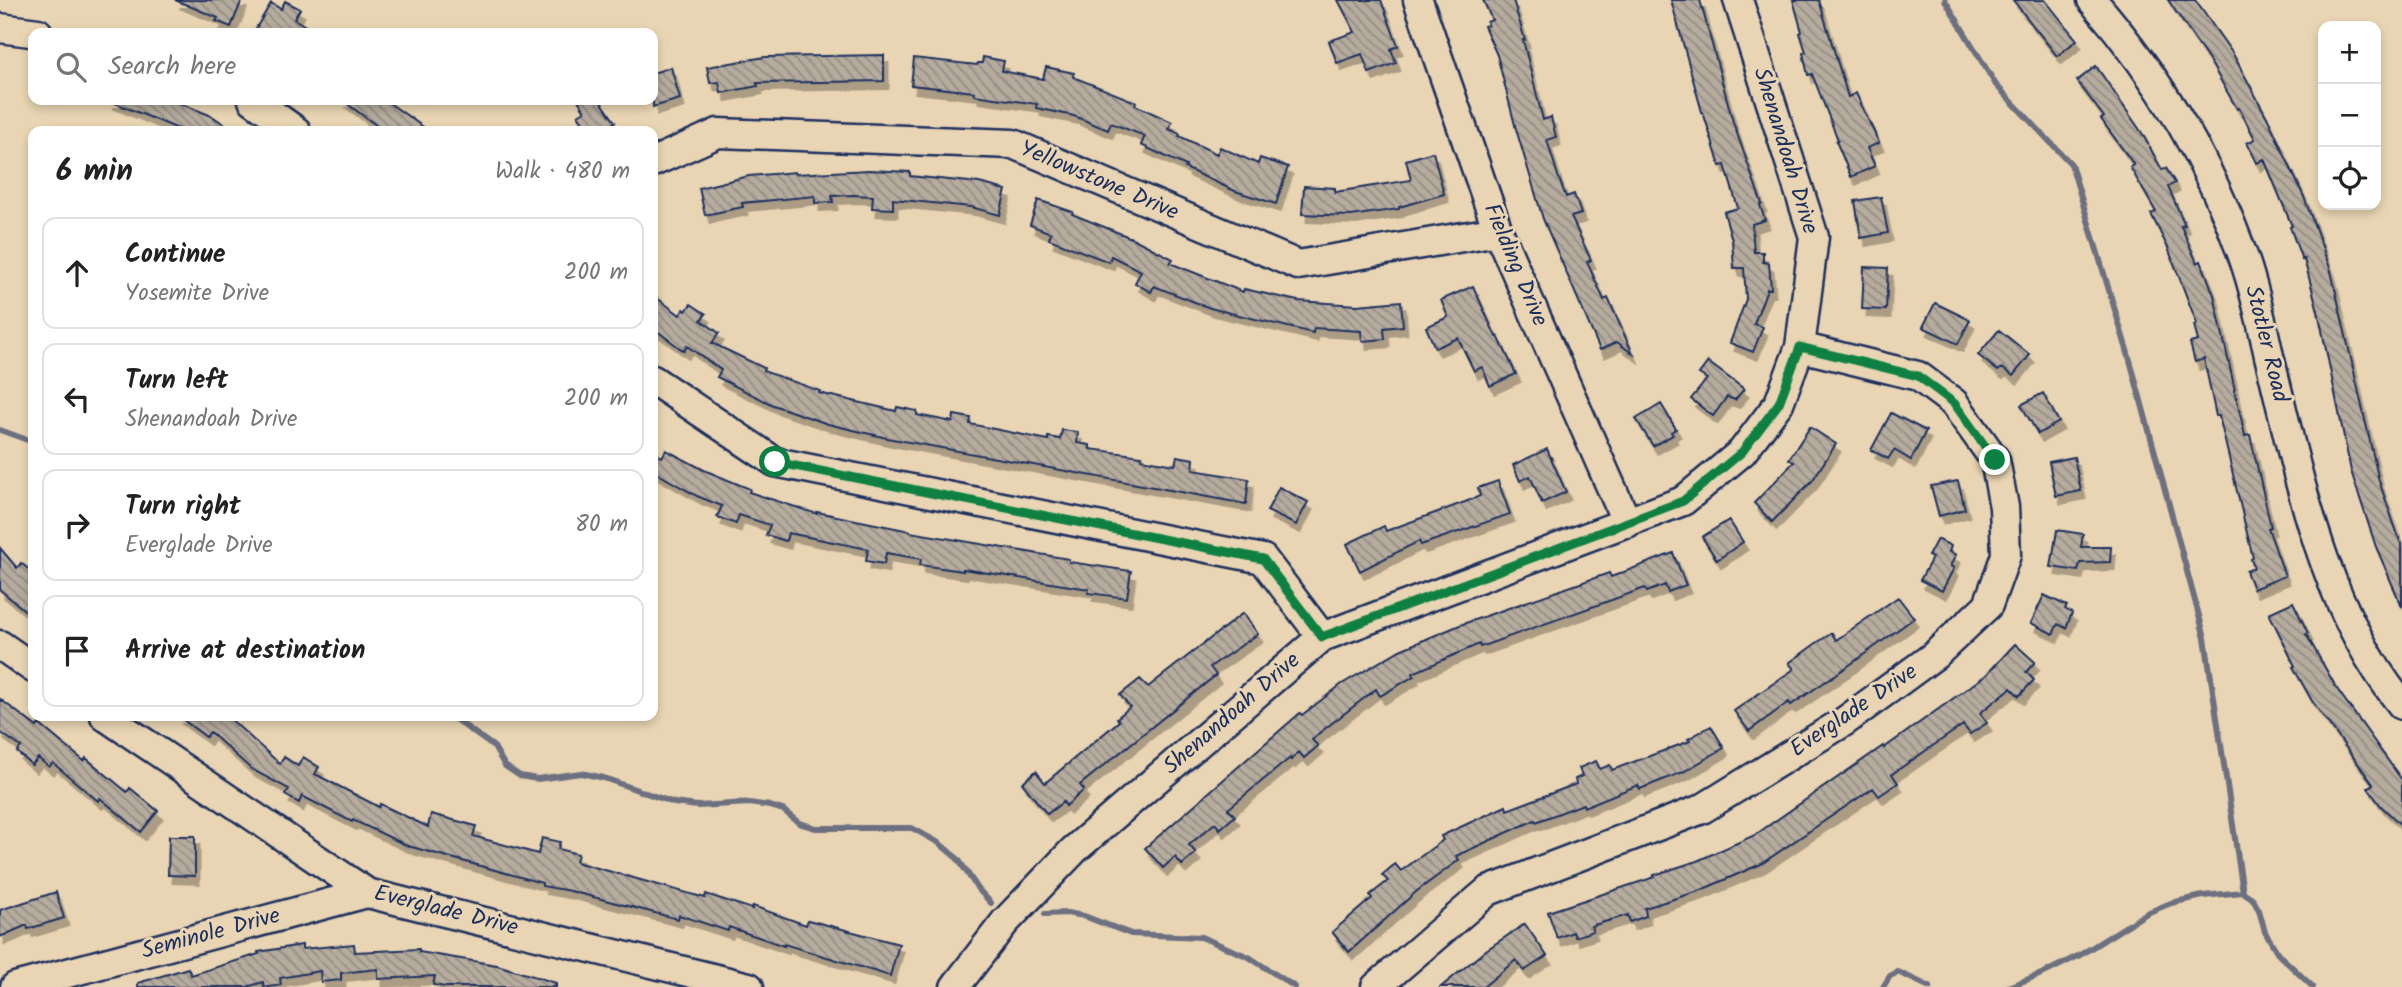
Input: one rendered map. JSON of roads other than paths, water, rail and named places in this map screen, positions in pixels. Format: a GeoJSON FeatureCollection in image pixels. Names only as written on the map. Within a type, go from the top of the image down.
{"type":"FeatureCollection","features":[{"type":"Feature","properties":{"kind":"street","name":"Fielding Drive"},"geometry":{"type":"LineString","coordinates":[[1418,0],[1498,231],[1627,523]]}},
{"type":"Feature","properties":{"kind":"street","name":"Shenandoah Drive"},"geometry":{"type":"LineString","coordinates":[[955,987],[1005,922],[1074,850],[1322,637],[1683,501],[1742,452],[1779,403],[1800,347],[1814,237],[1738,0]]}},
{"type":"Feature","properties":{"kind":"street","name":"Stotler Road"},"geometry":{"type":"LineString","coordinates":[[2092,0],[2168,99],[2195,145],[2218,195],[2245,261],[2308,515],[2328,574],[2357,636],[2402,705]]}},
{"type":"Feature","properties":{"kind":"street"},"geometry":{"type":"LineString","coordinates":[[0,28],[28,32]]}},
{"type":"Feature","properties":{"kind":"street"},"geometry":{"type":"LineString","coordinates":[[260,105],[289,126]]}},
{"type":"Feature","properties":{"kind":"street","name":"Yellowstone Drive"},"geometry":{"type":"LineString","coordinates":[[658,160],[718,133],[1013,144],[1298,265],[1498,231]]}},
{"type":"Feature","properties":{"kind":"street","name":"Everglade Drive"},"geometry":{"type":"LineString","coordinates":[[1376,987],[1488,891],[1702,809],[1846,721],[1934,655],[1988,604],[2006,555],[2004,507],[1995,460],[1954,403],[1918,376],[1800,347]]}},
{"type":"Feature","properties":{"kind":"street"},"geometry":{"type":"LineString","coordinates":[[658,383],[775,462],[1263,559],[1322,637]]}},
{"type":"Feature","properties":{"kind":"street"},"geometry":{"type":"LineString","coordinates":[[0,645],[28,665]]}},
{"type":"Feature","properties":{"kind":"street","name":"Everglade Drive"},"geometry":{"type":"LineString","coordinates":[[112,721],[367,893],[749,987]]}},
{"type":"Feature","properties":{"kind":"street","name":"Seminole Drive"},"geometry":{"type":"LineString","coordinates":[[15,987],[367,893]]}},
{"type":"Feature","properties":{"kind":"waterway"},"geometry":{"type":"LineString","coordinates":[[1945,0],[1996,85],[2071,164],[2130,360],[2205,638],[2243,892]]}},
{"type":"Feature","properties":{"kind":"waterway"},"geometry":{"type":"LineString","coordinates":[[0,430],[28,440]]}},
{"type":"Feature","properties":{"kind":"waterway"},"geometry":{"type":"LineString","coordinates":[[458,721],[494,747],[505,766],[520,776],[537,779],[581,773],[604,778],[674,803],[698,806],[749,803],[770,806],[783,810],[799,823],[816,828],[912,828],[939,843],[958,859],[991,903]]}},
{"type":"Feature","properties":{"kind":"waterway"},"geometry":{"type":"LineString","coordinates":[[2008,987],[2080,955],[2147,913],[2171,903],[2243,892],[2252,898],[2259,910],[2265,932],[2279,955],[2313,987]]}},
{"type":"Feature","properties":{"kind":"waterway"},"geometry":{"type":"LineString","coordinates":[[1045,914],[1067,913],[1084,916],[1131,934],[1201,937],[1249,957],[1295,987]]}},
{"type":"Feature","properties":{"kind":"waterway"},"geometry":{"type":"LineString","coordinates":[[1883,987],[1890,976],[1898,972],[1930,987]]}}]}
